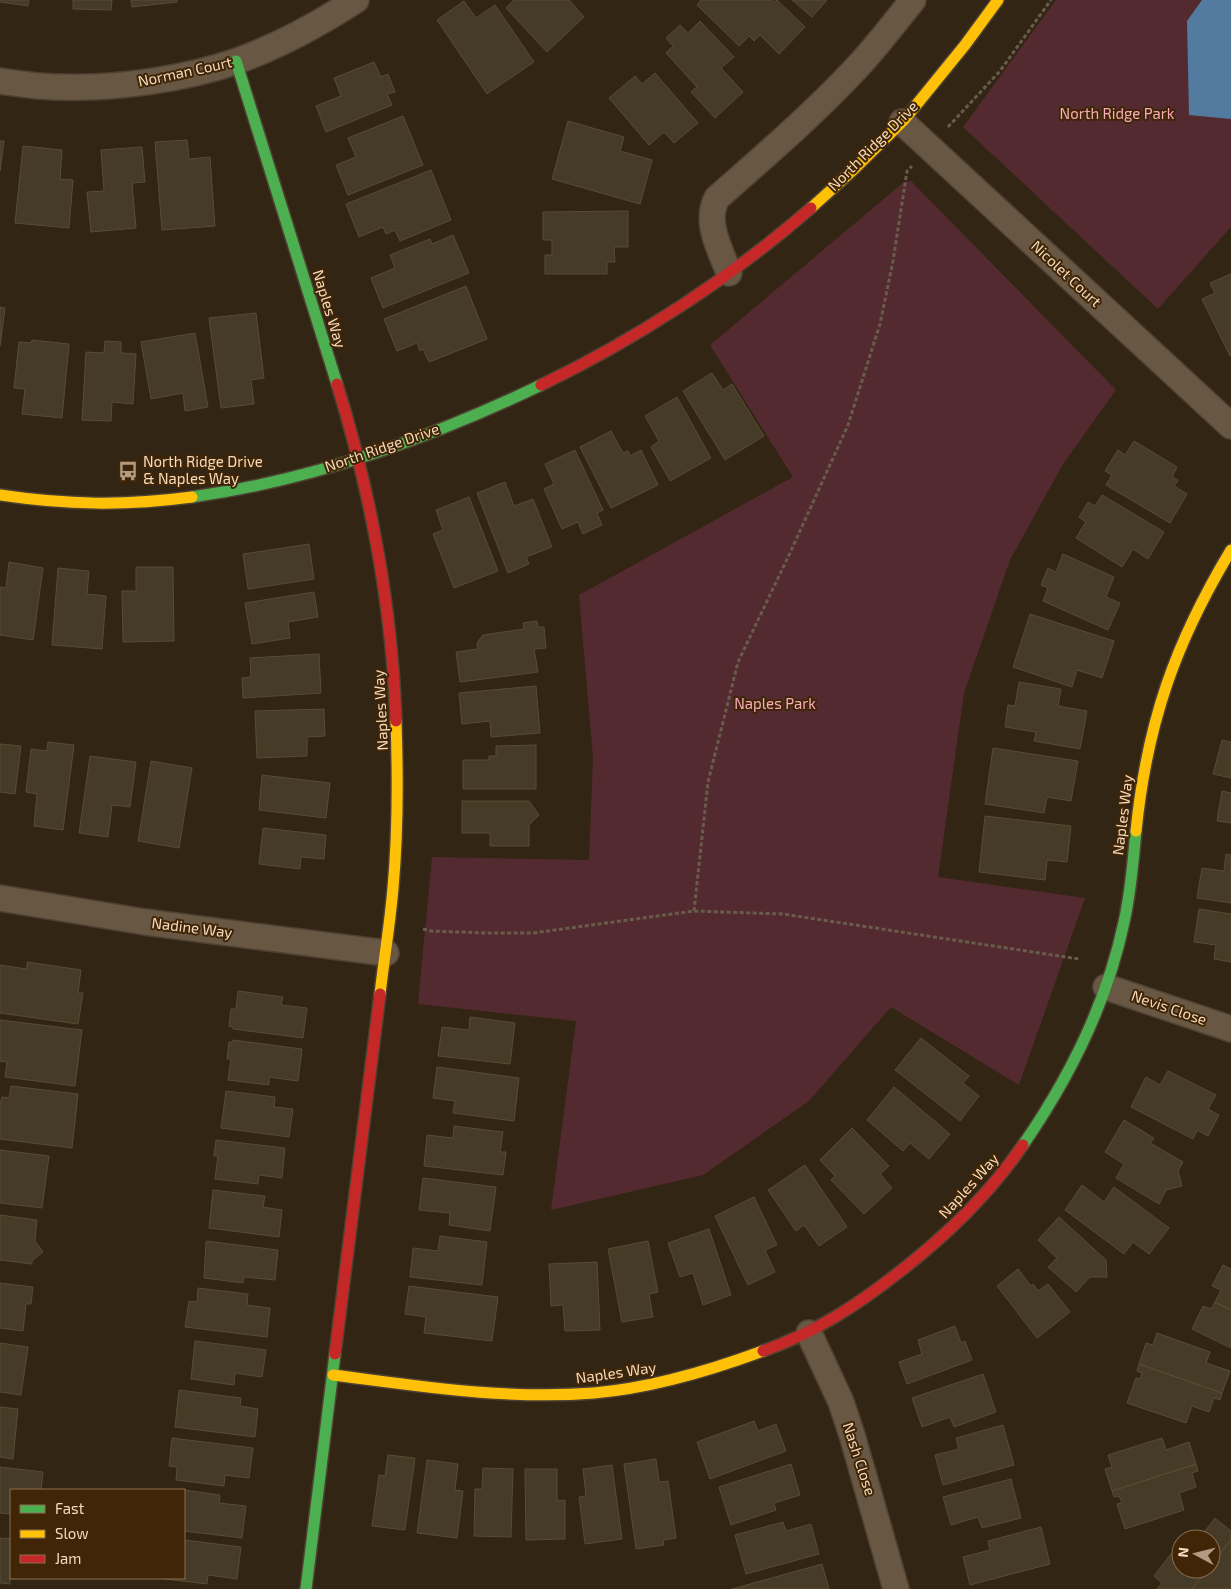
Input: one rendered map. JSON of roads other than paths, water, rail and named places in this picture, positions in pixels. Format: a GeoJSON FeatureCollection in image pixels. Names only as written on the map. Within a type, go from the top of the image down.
{"type":"FeatureCollection","features":[{"type":"Feature","properties":{"kind":"street","name":"Norman Court"},"geometry":{"type":"LineString","coordinates":[[0,81],[61,87],[128,84],[188,74],[236,62],[295,35],[356,0]]}},
{"type":"Feature","properties":{"kind":"street"},"geometry":{"type":"LineString","coordinates":[[729,273],[711,220],[717,198],[786,137],[836,89],[863,61],[913,0]]}},
{"type":"Feature","properties":{"kind":"street","name":"North Ridge Drive"},"geometry":{"type":"LineString","coordinates":[[0,495],[69,504],[100,504],[171,499],[255,486],[358,459],[425,436],[556,379],[637,333],[729,273],[806,212],[902,122],[970,41],[998,0]]}},
{"type":"Feature","properties":{"kind":"street","name":"Naples Way"},"geometry":{"type":"LineString","coordinates":[[236,62],[358,459],[373,520],[379,556],[392,646],[396,695],[398,812],[393,890],[306,1589]]}},
{"type":"Feature","properties":{"kind":"street","name":"Nicolet Court"},"geometry":{"type":"LineString","coordinates":[[902,122],[1231,426]]}},
{"type":"Feature","properties":{"kind":"street","name":"Naples Way"},"geometry":{"type":"LineString","coordinates":[[333,1375],[476,1392],[552,1396],[596,1393],[638,1387],[714,1369],[809,1333],[875,1291],[929,1248],[968,1213],[1030,1136],[1059,1090],[1086,1037],[1106,987],[1120,942],[1125,917],[1151,729],[1164,686],[1183,639],[1202,600],[1231,550]]}},
{"type":"Feature","properties":{"kind":"street","name":"Nadine Way"},"geometry":{"type":"LineString","coordinates":[[0,898],[135,920],[386,953]]}},
{"type":"Feature","properties":{"kind":"street","name":"Nevis Close"},"geometry":{"type":"LineString","coordinates":[[1106,987],[1231,1030]]}},
{"type":"Feature","properties":{"kind":"street","name":"Nash Close"},"geometry":{"type":"LineString","coordinates":[[809,1333],[833,1385],[849,1427],[877,1518],[896,1589]]}},
{"type":"Feature","properties":{"kind":"water"},"geometry":{"type":"Polygon","coordinates":[[[1202,0],[1231,0],[1231,119],[1189,115],[1187,21],[1202,0]]]}},
{"type":"Feature","properties":{"kind":"place","name":"North Ridge Drive & Naples Way"},"geometry":{"type":"Point","coordinates":[128,471]}},
{"type":"Feature","properties":{"kind":"park label","name":"North Ridge Park"},"geometry":{"type":"Point","coordinates":[1117,114]}},
{"type":"Feature","properties":{"kind":"park label","name":"Naples Park"},"geometry":{"type":"Point","coordinates":[775,704]}}]}
